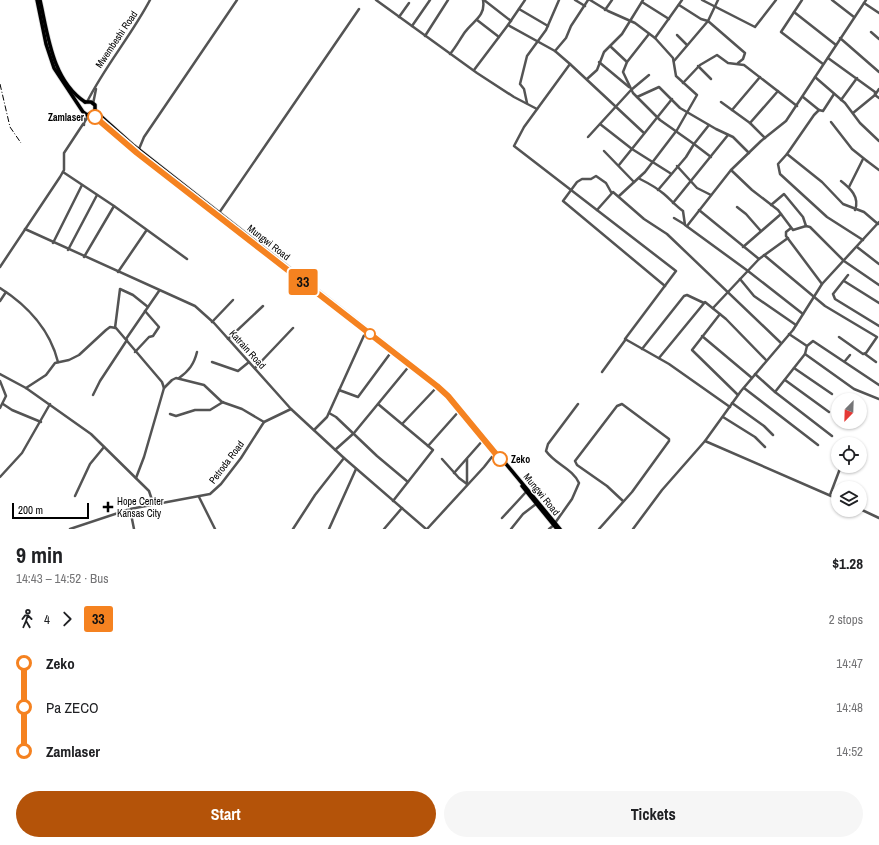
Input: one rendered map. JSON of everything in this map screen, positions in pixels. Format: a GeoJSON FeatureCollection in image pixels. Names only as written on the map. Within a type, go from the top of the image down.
{"type":"FeatureCollection","features":[{"type":"Feature","properties":{"kind":"main road"},"geometry":{"type":"LineString","coordinates":[[39,1],[52,52],[59,71],[70,88],[86,102],[93,104],[95,111],[90,115]]}},
{"type":"Feature","properties":{"kind":"main road"},"geometry":{"type":"LineString","coordinates":[[39,1],[54,68],[83,111]]}},
{"type":"Feature","properties":{"kind":"main road"},"geometry":{"type":"LineString","coordinates":[[83,111],[86,102]]}},
{"type":"Feature","properties":{"kind":"main road","name":"Mungwi Road"},"geometry":{"type":"LineString","coordinates":[[83,111],[445,391],[557,529]]}},
{"type":"Feature","properties":{"kind":"main road","name":"Mungwi Road"},"geometry":{"type":"LineString","coordinates":[[95,111],[138,150],[438,387],[460,410],[536,504],[560,529]]}},
{"type":"Feature","properties":{"kind":"street","name":"Mwembeshi Road"},"geometry":{"type":"LineString","coordinates":[[86,102],[104,71],[132,32],[150,0]]}},
{"type":"Feature","properties":{"kind":"street"},"geometry":{"type":"LineString","coordinates":[[138,150],[144,138],[237,0]]}},
{"type":"Feature","properties":{"kind":"street"},"geometry":{"type":"LineString","coordinates":[[376,0],[450,54],[514,97],[537,109]]}},
{"type":"Feature","properties":{"kind":"street"},"geometry":{"type":"LineString","coordinates":[[412,26],[430,0]]}},
{"type":"Feature","properties":{"kind":"street"},"geometry":{"type":"LineString","coordinates":[[425,36],[448,0]]}},
{"type":"Feature","properties":{"kind":"street"},"geometry":{"type":"LineString","coordinates":[[450,54],[467,30],[477,20],[483,10],[484,0]]}},
{"type":"Feature","properties":{"kind":"street"},"geometry":{"type":"LineString","coordinates":[[484,0],[511,21]]}},
{"type":"Feature","properties":{"kind":"street"},"geometry":{"type":"LineString","coordinates":[[474,70],[511,21],[524,0]]}},
{"type":"Feature","properties":{"kind":"street"},"geometry":{"type":"LineString","coordinates":[[527,103],[524,89],[520,84],[527,56],[548,26],[559,0]]}},
{"type":"Feature","properties":{"kind":"street"},"geometry":{"type":"LineString","coordinates":[[575,0],[585,6]]}},
{"type":"Feature","properties":{"kind":"street"},"geometry":{"type":"LineString","coordinates":[[554,52],[566,38],[571,26],[589,0],[605,10],[631,21],[655,38],[674,61]]}},
{"type":"Feature","properties":{"kind":"street"},"geometry":{"type":"LineString","coordinates":[[605,10],[612,0]]}},
{"type":"Feature","properties":{"kind":"street"},"geometry":{"type":"LineString","coordinates":[[655,38],[682,0]]}},
{"type":"Feature","properties":{"kind":"street"},"geometry":{"type":"LineString","coordinates":[[702,0],[755,27],[776,0]]}},
{"type":"Feature","properties":{"kind":"street"},"geometry":{"type":"LineString","coordinates":[[619,196],[634,182],[640,179],[677,130],[697,95],[674,73],[674,61],[708,21],[718,0]]}},
{"type":"Feature","properties":{"kind":"street"},"geometry":{"type":"LineString","coordinates":[[802,0],[781,34],[823,64]]}},
{"type":"Feature","properties":{"kind":"street"},"geometry":{"type":"LineString","coordinates":[[832,0],[854,17]]}},
{"type":"Feature","properties":{"kind":"street"},"geometry":{"type":"LineString","coordinates":[[587,79],[590,74],[597,70],[604,52],[631,21],[643,1],[669,18]]}},
{"type":"Feature","properties":{"kind":"street"},"geometry":{"type":"LineString","coordinates":[[686,225],[731,170],[765,138],[786,121],[865,1],[879,13]]}},
{"type":"Feature","properties":{"kind":"street"},"geometry":{"type":"LineString","coordinates":[[399,17],[409,3]]}},
{"type":"Feature","properties":{"kind":"street"},"geometry":{"type":"LineString","coordinates":[[679,5],[701,19],[708,21],[746,54],[738,63]]}},
{"type":"Feature","properties":{"kind":"street"},"geometry":{"type":"LineString","coordinates":[[218,214],[359,9]]}},
{"type":"Feature","properties":{"kind":"street"},"geometry":{"type":"LineString","coordinates":[[519,9],[548,26]]}},
{"type":"Feature","properties":{"kind":"street"},"geometry":{"type":"LineString","coordinates":[[794,12],[836,45]]}},
{"type":"Feature","properties":{"kind":"street"},"geometry":{"type":"LineString","coordinates":[[477,20],[499,36]]}},
{"type":"Feature","properties":{"kind":"street"},"geometry":{"type":"LineString","coordinates":[[508,25],[554,52],[570,64],[644,133]]}},
{"type":"Feature","properties":{"kind":"street"},"geometry":{"type":"LineString","coordinates":[[871,32],[879,39]]}},
{"type":"Feature","properties":{"kind":"street"},"geometry":{"type":"LineString","coordinates":[[630,88],[624,72],[627,62],[648,34]]}},
{"type":"Feature","properties":{"kind":"street"},"geometry":{"type":"LineString","coordinates":[[677,35],[687,45]]}},
{"type":"Feature","properties":{"kind":"street"},"geometry":{"type":"LineString","coordinates":[[840,38],[879,72]]}},
{"type":"Feature","properties":{"kind":"street"},"geometry":{"type":"LineString","coordinates":[[610,46],[627,62]]}},
{"type":"Feature","properties":{"kind":"street"},"geometry":{"type":"LineString","coordinates":[[683,83],[698,66],[715,55],[728,63],[738,63],[748,67],[797,106]]}},
{"type":"Feature","properties":{"kind":"street"},"geometry":{"type":"LineString","coordinates":[[828,58],[875,92],[875,95],[879,98]]}},
{"type":"Feature","properties":{"kind":"street"},"geometry":{"type":"LineString","coordinates":[[600,62],[630,88],[657,117],[677,130],[711,157]]}},
{"type":"Feature","properties":{"kind":"street"},"geometry":{"type":"LineString","coordinates":[[570,64],[554,83],[524,127],[514,146],[675,269],[674,274],[602,372]]}},
{"type":"Feature","properties":{"kind":"street"},"geometry":{"type":"LineString","coordinates":[[698,66],[711,80]]}},
{"type":"Feature","properties":{"kind":"street"},"geometry":{"type":"LineString","coordinates":[[588,137],[617,107],[630,88],[649,75]]}},
{"type":"Feature","properties":{"kind":"street"},"geometry":{"type":"LineString","coordinates":[[732,110],[760,77]]}},
{"type":"Feature","properties":{"kind":"street"},"geometry":{"type":"LineString","coordinates":[[815,77],[841,100],[860,123],[879,140]]}},
{"type":"Feature","properties":{"kind":"street"},"geometry":{"type":"LineString","coordinates":[[841,100],[857,78]]}},
{"type":"Feature","properties":{"kind":"street"},"geometry":{"type":"LineString","coordinates":[[93,104],[96,86]]}},
{"type":"Feature","properties":{"kind":"street"},"geometry":{"type":"LineString","coordinates":[[637,97],[657,87],[663,89],[672,99],[688,112],[733,137],[749,153]]}},
{"type":"Feature","properties":{"kind":"street"},"geometry":{"type":"LineString","coordinates":[[852,113],[875,95],[879,89]]}},
{"type":"Feature","properties":{"kind":"street"},"geometry":{"type":"LineString","coordinates":[[750,123],[778,91]]}},
{"type":"Feature","properties":{"kind":"street"},"geometry":{"type":"LineString","coordinates":[[803,96],[819,110],[824,111],[834,94]]}},
{"type":"Feature","properties":{"kind":"street"},"geometry":{"type":"LineString","coordinates":[[618,165],[672,99]]}},
{"type":"Feature","properties":{"kind":"street"},"geometry":{"type":"LineString","coordinates":[[721,102],[750,123],[765,138]]}},
{"type":"Feature","properties":{"kind":"street"},"geometry":{"type":"LineString","coordinates":[[819,110],[778,164],[780,174],[827,216],[863,240]]}},
{"type":"Feature","properties":{"kind":"street"},"geometry":{"type":"LineString","coordinates":[[83,111],[84,126]]}},
{"type":"Feature","properties":{"kind":"street"},"geometry":{"type":"LineString","coordinates":[[0,267],[63,172],[64,153],[84,126],[90,115]]}},
{"type":"Feature","properties":{"kind":"street"},"geometry":{"type":"LineString","coordinates":[[830,122],[852,149],[879,170]]}},
{"type":"Feature","properties":{"kind":"street"},"geometry":{"type":"LineString","coordinates":[[600,124],[632,149],[670,173]]}},
{"type":"Feature","properties":{"kind":"street"},"geometry":{"type":"LineString","coordinates":[[658,190],[670,173],[686,157],[709,125]]}},
{"type":"Feature","properties":{"kind":"street"},"geometry":{"type":"LineString","coordinates":[[673,203],[728,135]]}},
{"type":"Feature","properties":{"kind":"street"},"geometry":{"type":"LineString","coordinates":[[604,150],[634,182]]}},
{"type":"Feature","properties":{"kind":"street"},"geometry":{"type":"LineString","coordinates":[[633,529],[662,490],[705,441],[738,394],[796,325],[812,297],[822,284],[878,223],[864,212],[855,210],[843,204],[822,182],[787,154]]}},
{"type":"Feature","properties":{"kind":"street"},"geometry":{"type":"LineString","coordinates":[[849,187],[866,160]]}},
{"type":"Feature","properties":{"kind":"street"},"geometry":{"type":"LineString","coordinates":[[678,166],[692,180],[697,188],[711,195]]}},
{"type":"Feature","properties":{"kind":"street"},"geometry":{"type":"LineString","coordinates":[[731,170],[781,214],[791,228],[795,230],[806,226]]}},
{"type":"Feature","properties":{"kind":"street"},"geometry":{"type":"LineString","coordinates":[[63,172],[114,206],[146,231],[187,259]]}},
{"type":"Feature","properties":{"kind":"street"},"geometry":{"type":"LineString","coordinates":[[665,286],[563,201],[570,190],[582,178],[591,179],[596,176],[606,183],[612,192],[619,196],[644,219],[667,234],[782,343]]}},
{"type":"Feature","properties":{"kind":"street"},"geometry":{"type":"LineString","coordinates":[[640,179],[658,190],[683,211],[686,225]]}},
{"type":"Feature","properties":{"kind":"street"},"geometry":{"type":"LineString","coordinates":[[841,181],[849,187],[857,200],[855,210]]}},
{"type":"Feature","properties":{"kind":"street"},"geometry":{"type":"LineString","coordinates":[[53,243],[82,185]]}},
{"type":"Feature","properties":{"kind":"street"},"geometry":{"type":"LineString","coordinates":[[597,210],[612,192]]}},
{"type":"Feature","properties":{"kind":"street"},"geometry":{"type":"LineString","coordinates":[[771,205],[784,194],[803,216],[806,226],[844,261],[879,284]]}},
{"type":"Feature","properties":{"kind":"street"},"geometry":{"type":"LineString","coordinates":[[68,250],[97,195]]}},
{"type":"Feature","properties":{"kind":"street"},"geometry":{"type":"LineString","coordinates":[[84,257],[114,206]]}},
{"type":"Feature","properties":{"kind":"street"},"geometry":{"type":"LineString","coordinates":[[737,207],[746,214],[760,230]]}},
{"type":"Feature","properties":{"kind":"street"},"geometry":{"type":"LineString","coordinates":[[699,210],[759,259]]}},
{"type":"Feature","properties":{"kind":"street"},"geometry":{"type":"LineString","coordinates":[[743,247],[760,230],[781,214]]}},
{"type":"Feature","properties":{"kind":"street"},"geometry":{"type":"LineString","coordinates":[[674,218],[686,225],[748,271],[803,314]]}},
{"type":"Feature","properties":{"kind":"street"},"geometry":{"type":"LineString","coordinates":[[791,228],[786,233],[788,238],[822,284]]}},
{"type":"Feature","properties":{"kind":"street"},"geometry":{"type":"LineString","coordinates":[[875,228],[879,231]]}},
{"type":"Feature","properties":{"kind":"street","name":"Katrain Road"},"geometry":{"type":"LineString","coordinates":[[25,229],[68,250],[192,304],[212,322],[291,409],[335,451],[426,529]]}},
{"type":"Feature","properties":{"kind":"street"},"geometry":{"type":"LineString","coordinates":[[118,272],[146,231]]}},
{"type":"Feature","properties":{"kind":"street"},"geometry":{"type":"LineString","coordinates":[[713,308],[759,259],[788,238]]}},
{"type":"Feature","properties":{"kind":"street"},"geometry":{"type":"LineString","coordinates":[[857,246],[879,264]]}},
{"type":"Feature","properties":{"kind":"street"},"geometry":{"type":"LineString","coordinates":[[764,255],[812,297],[838,314],[877,336],[865,354]]}},
{"type":"Feature","properties":{"kind":"street"},"geometry":{"type":"LineString","coordinates":[[848,275],[833,294],[834,298],[879,326]]}},
{"type":"Feature","properties":{"kind":"street"},"geometry":{"type":"LineString","coordinates":[[740,280],[755,298],[764,302],[796,325]]}},
{"type":"Feature","properties":{"kind":"street"},"geometry":{"type":"LineString","coordinates":[[844,281],[879,303]]}},
{"type":"Feature","properties":{"kind":"street"},"geometry":{"type":"LineString","coordinates":[[0,288],[23,304],[44,331],[53,348],[58,362]]}},
{"type":"Feature","properties":{"kind":"street"},"geometry":{"type":"LineString","coordinates":[[114,328],[120,289],[133,295],[148,307]]}},
{"type":"Feature","properties":{"kind":"street"},"geometry":{"type":"LineString","coordinates":[[94,395],[100,381],[126,339],[160,291]]}},
{"type":"Feature","properties":{"kind":"street"},"geometry":{"type":"LineString","coordinates":[[0,301],[6,292]]}},
{"type":"Feature","properties":{"kind":"street"},"geometry":{"type":"LineString","coordinates":[[642,349],[658,326],[686,295],[693,297],[713,308],[766,360]]}},
{"type":"Feature","properties":{"kind":"street"},"geometry":{"type":"LineString","coordinates":[[212,322],[233,300]]}},
{"type":"Feature","properties":{"kind":"street"},"geometry":{"type":"LineString","coordinates":[[658,358],[689,324],[704,303]]}},
{"type":"Feature","properties":{"kind":"street"},"geometry":{"type":"LineString","coordinates":[[228,339],[263,306]]}},
{"type":"Feature","properties":{"kind":"street"},"geometry":{"type":"LineString","coordinates":[[135,352],[159,328],[145,311]]}},
{"type":"Feature","properties":{"kind":"street"},"geometry":{"type":"LineString","coordinates":[[720,314],[693,346],[692,351],[738,394]]}},
{"type":"Feature","properties":{"kind":"street"},"geometry":{"type":"LineString","coordinates":[[26,388],[46,375],[53,364],[69,360],[79,355],[106,330],[114,328]]}},
{"type":"Feature","properties":{"kind":"street"},"geometry":{"type":"LineString","coordinates":[[114,328],[126,339],[135,352],[162,382],[164,388]]}},
{"type":"Feature","properties":{"kind":"street"},"geometry":{"type":"LineString","coordinates":[[255,368],[293,328]]}},
{"type":"Feature","properties":{"kind":"street"},"geometry":{"type":"LineString","coordinates":[[314,430],[325,420],[329,413],[366,331]]}},
{"type":"Feature","properties":{"kind":"street"},"geometry":{"type":"LineString","coordinates":[[789,334],[807,346]]}},
{"type":"Feature","properties":{"kind":"street"},"geometry":{"type":"LineString","coordinates":[[702,336],[752,378]]}},
{"type":"Feature","properties":{"kind":"street"},"geometry":{"type":"LineString","coordinates":[[839,337],[876,362]]}},
{"type":"Feature","properties":{"kind":"street"},"geometry":{"type":"LineString","coordinates":[[626,339],[658,358],[730,407]]}},
{"type":"Feature","properties":{"kind":"street"},"geometry":{"type":"LineString","coordinates":[[775,392],[805,354],[807,346],[813,340],[879,385]]}},
{"type":"Feature","properties":{"kind":"street"},"geometry":{"type":"LineString","coordinates":[[339,390],[358,397],[392,351]]}},
{"type":"Feature","properties":{"kind":"street"},"geometry":{"type":"LineString","coordinates":[[179,379],[193,364],[197,352]]}},
{"type":"Feature","properties":{"kind":"street"},"geometry":{"type":"LineString","coordinates":[[805,354],[854,389],[879,399]]}},
{"type":"Feature","properties":{"kind":"street"},"geometry":{"type":"LineString","coordinates":[[845,361],[850,355]]}},
{"type":"Feature","properties":{"kind":"street"},"geometry":{"type":"LineString","coordinates":[[212,362],[238,371],[249,362]]}},
{"type":"Feature","properties":{"kind":"street"},"geometry":{"type":"LineString","coordinates":[[335,451],[354,433],[410,365]]}},
{"type":"Feature","properties":{"kind":"street"},"geometry":{"type":"LineString","coordinates":[[794,368],[831,393]]}},
{"type":"Feature","properties":{"kind":"street"},"geometry":{"type":"LineString","coordinates":[[0,374],[26,388],[91,434],[149,491],[153,503]]}},
{"type":"Feature","properties":{"kind":"street"},"geometry":{"type":"LineString","coordinates":[[755,374],[775,392],[832,436]]}},
{"type":"Feature","properties":{"kind":"street"},"geometry":{"type":"LineString","coordinates":[[136,478],[144,458],[164,388],[173,379],[204,385],[223,402],[242,409],[264,422],[291,409]]}},
{"type":"Feature","properties":{"kind":"street"},"geometry":{"type":"LineString","coordinates":[[785,380],[829,412]]}},
{"type":"Feature","properties":{"kind":"street"},"geometry":{"type":"LineString","coordinates":[[0,381],[6,396],[0,408]]}},
{"type":"Feature","properties":{"kind":"street"},"geometry":{"type":"LineString","coordinates":[[403,424],[438,387]]}},
{"type":"Feature","properties":{"kind":"street"},"geometry":{"type":"LineString","coordinates":[[744,388],[818,445]]}},
{"type":"Feature","properties":{"kind":"street"},"geometry":{"type":"LineString","coordinates":[[170,414],[176,416],[195,410],[210,410],[223,402]]}},
{"type":"Feature","properties":{"kind":"street"},"geometry":{"type":"LineString","coordinates":[[3,404],[12,410],[41,422]]}},
{"type":"Feature","properties":{"kind":"street"},"geometry":{"type":"LineString","coordinates":[[0,477],[22,453],[50,404]]}},
{"type":"Feature","properties":{"kind":"street"},"geometry":{"type":"LineString","coordinates":[[378,404],[433,451],[393,501]]}},
{"type":"Feature","properties":{"kind":"street"},"geometry":{"type":"LineString","coordinates":[[549,529],[572,499],[579,483],[576,476],[551,458],[546,451],[548,444],[578,404]]}},
{"type":"Feature","properties":{"kind":"street"},"geometry":{"type":"LineString","coordinates":[[599,529],[632,492],[669,441],[622,404],[617,406],[575,461],[578,465],[607,486],[623,501]]}},
{"type":"Feature","properties":{"kind":"street"},"geometry":{"type":"LineString","coordinates":[[732,404],[764,426],[774,435]]}},
{"type":"Feature","properties":{"kind":"street"},"geometry":{"type":"LineString","coordinates":[[428,446],[460,410]]}},
{"type":"Feature","properties":{"kind":"street"},"geometry":{"type":"LineString","coordinates":[[329,413],[354,433],[377,456],[408,482]]}},
{"type":"Feature","properties":{"kind":"street"},"geometry":{"type":"LineString","coordinates":[[723,417],[755,437],[765,447]]}},
{"type":"Feature","properties":{"kind":"street","name":"Petroda Road"},"geometry":{"type":"LineString","coordinates":[[70,529],[153,503],[199,497],[210,494],[221,484],[241,458],[264,422]]}},
{"type":"Feature","properties":{"kind":"street"},"geometry":{"type":"LineString","coordinates":[[454,473],[484,439]]}},
{"type":"Feature","properties":{"kind":"street"},"geometry":{"type":"LineString","coordinates":[[705,441],[830,495],[838,473]]}},
{"type":"Feature","properties":{"kind":"street"},"geometry":{"type":"LineString","coordinates":[[75,496],[90,464],[104,447]]}},
{"type":"Feature","properties":{"kind":"street"},"geometry":{"type":"LineString","coordinates":[[426,529],[484,467],[495,453]]}},
{"type":"Feature","properties":{"kind":"street"},"geometry":{"type":"LineString","coordinates":[[292,529],[344,458]]}},
{"type":"Feature","properties":{"kind":"street"},"geometry":{"type":"LineString","coordinates":[[467,458],[467,484]]}},
{"type":"Feature","properties":{"kind":"street"},"geometry":{"type":"LineString","coordinates":[[442,459],[454,473],[467,484]]}},
{"type":"Feature","properties":{"kind":"street"},"geometry":{"type":"LineString","coordinates":[[329,529],[356,469]]}},
{"type":"Feature","properties":{"kind":"street"},"geometry":{"type":"LineString","coordinates":[[502,518],[526,492]]}},
{"type":"Feature","properties":{"kind":"street"},"geometry":{"type":"LineString","coordinates":[[199,497],[215,529]]}},
{"type":"Feature","properties":{"kind":"street"},"geometry":{"type":"LineString","coordinates":[[511,529],[523,514],[536,504]]}},
{"type":"Feature","properties":{"kind":"street"},"geometry":{"type":"LineString","coordinates":[[384,529],[402,508]]}},
{"type":"Feature","properties":{"kind":"street"},"geometry":{"type":"LineString","coordinates":[[130,509],[134,529]]}},
{"type":"Feature","properties":{"kind":"street"},"geometry":{"type":"LineString","coordinates":[[867,512],[879,518]]}},
{"type":"Feature","properties":{"kind":"railway"},"geometry":{"type":"LineString","coordinates":[[0,84],[10,127],[21,143]]}},
{"type":"Feature","properties":{"kind":"bus line","name":"33"},"geometry":{"type":"LineString","coordinates":[[95,117],[137,153],[437,386],[448,396],[500,459]]}},
{"type":"Feature","properties":{"kind":"place","name":"Zamlaser"},"geometry":{"type":"Point","coordinates":[95,117]}},
{"type":"Feature","properties":{"kind":"place","name":"Zeko"},"geometry":{"type":"Point","coordinates":[500,459]}},
{"type":"Feature","properties":{"kind":"place","name":"Hope Center Kansas City"},"geometry":{"type":"Point","coordinates":[108,507]}}]}
